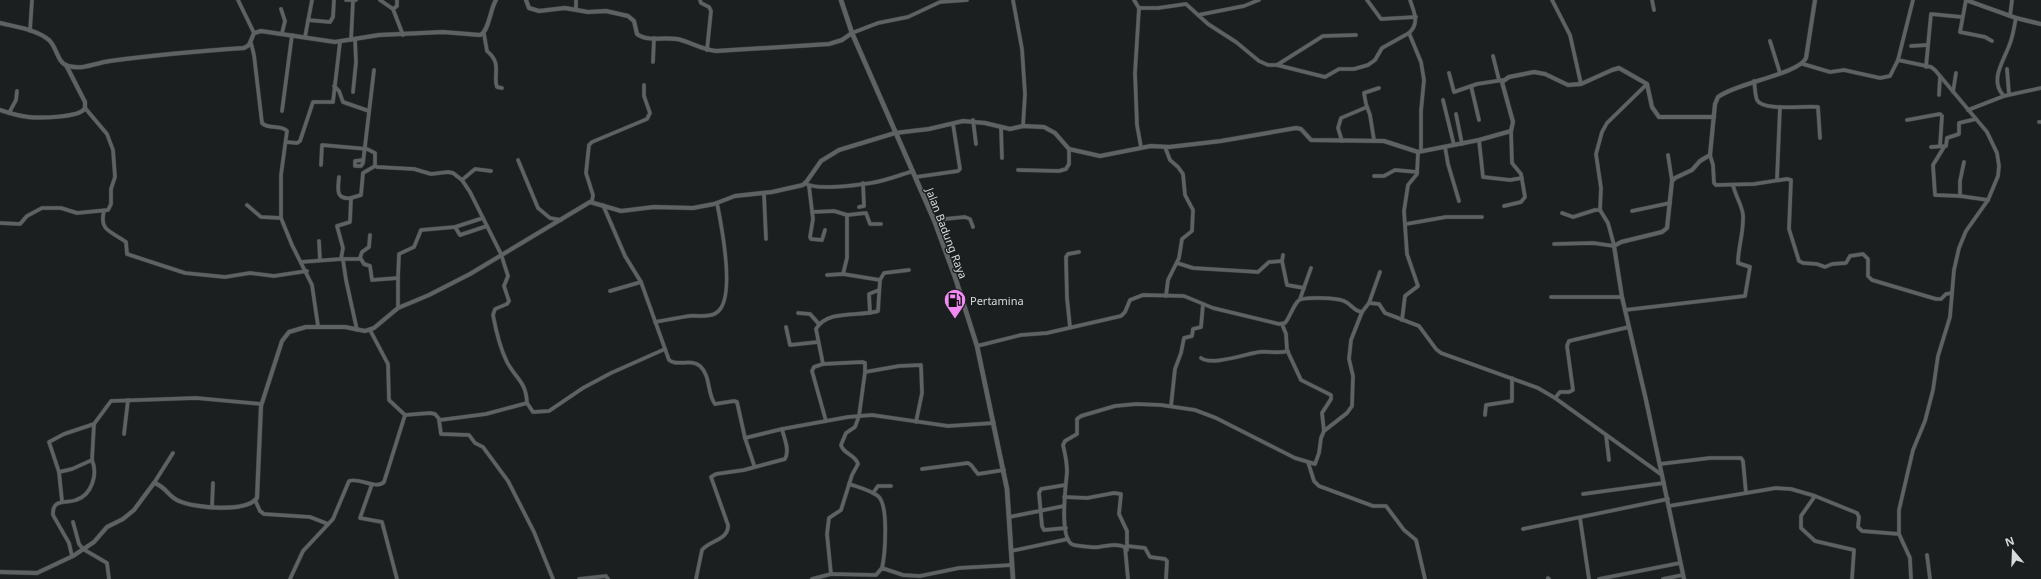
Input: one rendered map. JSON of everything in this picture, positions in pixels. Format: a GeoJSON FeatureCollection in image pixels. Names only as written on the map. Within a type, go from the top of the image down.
{"type":"FeatureCollection","features":[{"type":"Feature","properties":{"kind":"main road","name":"Jalan Badung Raya"},"geometry":{"type":"LineString","coordinates":[[841,0],[852,33],[934,220],[955,277],[977,346],[1004,470],[1013,579]]}},
{"type":"Feature","properties":{"kind":"street"},"geometry":{"type":"LineString","coordinates":[[30,31],[32,0]]}},
{"type":"Feature","properties":{"kind":"street"},"geometry":{"type":"LineString","coordinates":[[238,0],[254,33],[251,43],[254,56],[262,123],[264,126],[286,130],[286,142],[281,175],[281,218],[292,245],[307,271],[315,295],[318,326]]}},
{"type":"Feature","properties":{"kind":"street"},"geometry":{"type":"LineString","coordinates":[[305,37],[312,0]]}},
{"type":"Feature","properties":{"kind":"street"},"geometry":{"type":"LineString","coordinates":[[308,20],[330,22],[333,17],[334,0]]}},
{"type":"Feature","properties":{"kind":"street"},"geometry":{"type":"LineString","coordinates":[[346,0],[354,0],[353,40],[356,62],[353,92]]}},
{"type":"Feature","properties":{"kind":"street"},"geometry":{"type":"LineString","coordinates":[[380,0],[393,9],[403,35]]}},
{"type":"Feature","properties":{"kind":"street"},"geometry":{"type":"LineString","coordinates":[[393,9],[396,6],[397,0]]}},
{"type":"Feature","properties":{"kind":"street"},"geometry":{"type":"LineString","coordinates":[[496,0],[492,6],[487,30],[484,34],[487,52],[493,55],[495,60],[496,83],[498,87],[502,88]]}},
{"type":"Feature","properties":{"kind":"street"},"geometry":{"type":"LineString","coordinates":[[526,0],[529,8],[534,10],[565,8],[588,12],[606,11],[628,16],[634,22],[637,34],[643,38],[678,40],[707,50],[829,44],[842,40],[852,33],[878,23],[908,17],[940,2],[967,0]]}},
{"type":"Feature","properties":{"kind":"street"},"geometry":{"type":"LineString","coordinates":[[576,0],[576,10]]}},
{"type":"Feature","properties":{"kind":"street"},"geometry":{"type":"LineString","coordinates":[[700,0],[701,3],[709,7],[711,11],[707,50]]}},
{"type":"Feature","properties":{"kind":"street"},"geometry":{"type":"LineString","coordinates":[[1012,0],[1022,49],[1025,94],[1023,126]]}},
{"type":"Feature","properties":{"kind":"street"},"geometry":{"type":"LineString","coordinates":[[1134,0],[1139,8],[1135,73],[1137,124],[1141,147]]}},
{"type":"Feature","properties":{"kind":"street"},"geometry":{"type":"LineString","coordinates":[[1189,5],[1190,0]]}},
{"type":"Feature","properties":{"kind":"street"},"geometry":{"type":"LineString","coordinates":[[1198,15],[1244,6],[1259,0]]}},
{"type":"Feature","properties":{"kind":"street"},"geometry":{"type":"LineString","coordinates":[[1367,0],[1381,19],[1416,17]]}},
{"type":"Feature","properties":{"kind":"street"},"geometry":{"type":"LineString","coordinates":[[1139,8],[1158,8],[1175,4],[1189,5],[1208,24],[1236,42],[1259,62],[1325,77],[1339,69],[1354,69],[1368,65],[1375,60],[1382,48],[1409,33],[1414,28],[1416,17],[1410,0]]}},
{"type":"Feature","properties":{"kind":"street"},"geometry":{"type":"LineString","coordinates":[[1552,0],[1570,35],[1581,84]]}},
{"type":"Feature","properties":{"kind":"street"},"geometry":{"type":"LineString","coordinates":[[1652,0],[1654,10]]}},
{"type":"Feature","properties":{"kind":"street"},"geometry":{"type":"LineString","coordinates":[[1815,0],[1806,58],[1803,64],[1780,74],[1754,81],[1718,97],[1716,101],[1710,155],[1712,160],[1714,183],[1733,185],[1777,180],[1791,180],[1789,229],[1800,262],[1817,264],[1825,267],[1835,263],[1846,263],[1850,256],[1863,254],[1868,259],[1868,276],[1872,280],[1936,299],[1941,299],[1946,294],[1952,293]]}},
{"type":"Feature","properties":{"kind":"street"},"geometry":{"type":"LineString","coordinates":[[1803,64],[1830,72],[1851,71],[1884,79],[1892,74],[1898,60],[1913,0]]}},
{"type":"Feature","properties":{"kind":"street"},"geometry":{"type":"LineString","coordinates":[[1992,41],[1981,36],[1961,33],[1959,30],[1966,0],[2016,18],[2041,24]]}},
{"type":"Feature","properties":{"kind":"street"},"geometry":{"type":"LineString","coordinates":[[2010,16],[2012,0]]}},
{"type":"Feature","properties":{"kind":"street"},"geometry":{"type":"LineString","coordinates":[[281,9],[285,21],[282,33]]}},
{"type":"Feature","properties":{"kind":"street"},"geometry":{"type":"LineString","coordinates":[[1926,67],[1931,14],[1962,17]]}},
{"type":"Feature","properties":{"kind":"street"},"geometry":{"type":"LineString","coordinates":[[2004,96],[1998,88],[1997,76],[2009,46],[2016,18]]}},
{"type":"Feature","properties":{"kind":"street"},"geometry":{"type":"LineString","coordinates":[[0,23],[30,31],[50,42],[58,57],[66,65],[84,102],[85,108],[107,134],[113,150],[115,177],[110,193],[111,204],[108,210],[77,213],[61,208],[42,208],[27,216],[20,224],[0,223]]}},
{"type":"Feature","properties":{"kind":"street"},"geometry":{"type":"LineString","coordinates":[[254,33],[261,30],[340,42],[379,36],[445,32],[471,36],[484,34]]}},
{"type":"Feature","properties":{"kind":"street"},"geometry":{"type":"LineString","coordinates":[[1402,320],[1405,296],[1418,286],[1408,254],[1404,208],[1408,185],[1415,178],[1417,172],[1424,80],[1421,62],[1409,33]]}},
{"type":"Feature","properties":{"kind":"street"},"geometry":{"type":"LineString","coordinates":[[282,111],[292,35]]}},
{"type":"Feature","properties":{"kind":"street"},"geometry":{"type":"LineString","coordinates":[[1277,65],[1323,36],[1356,35]]}},
{"type":"Feature","properties":{"kind":"street"},"geometry":{"type":"LineString","coordinates":[[653,62],[654,38]]}},
{"type":"Feature","properties":{"kind":"street"},"geometry":{"type":"LineString","coordinates":[[1770,40],[1780,74]]}},
{"type":"Feature","properties":{"kind":"street"},"geometry":{"type":"LineString","coordinates":[[286,142],[299,142],[312,104],[317,102],[333,102],[340,42]]}},
{"type":"Feature","properties":{"kind":"street"},"geometry":{"type":"LineString","coordinates":[[66,65],[84,68],[111,60],[244,48],[251,43]]}},
{"type":"Feature","properties":{"kind":"street"},"geometry":{"type":"LineString","coordinates":[[1911,46],[1927,45]]}},
{"type":"Feature","properties":{"kind":"street"},"geometry":{"type":"LineString","coordinates":[[1493,56],[1513,122],[1511,130],[1512,163],[1521,174],[1525,194],[1524,201],[1504,206]]}},
{"type":"Feature","properties":{"kind":"street"},"geometry":{"type":"LineString","coordinates":[[1898,60],[1934,69],[1987,132],[1999,159],[1998,176],[1988,200],[1975,217],[1962,239],[1955,263],[1950,317],[1938,356],[1934,390],[1925,421],[1913,450],[1899,510],[1899,534],[1910,558],[1911,579]]}},
{"type":"Feature","properties":{"kind":"street"},"geometry":{"type":"LineString","coordinates":[[1448,73],[1453,92],[1519,74],[1534,72],[1545,74],[1568,85],[1581,84],[1619,68],[1647,84],[1652,107],[1659,117],[1714,117]]}},
{"type":"Feature","properties":{"kind":"street"},"geometry":{"type":"LineString","coordinates":[[2007,69],[2009,94]]}},
{"type":"Feature","properties":{"kind":"street"},"geometry":{"type":"LineString","coordinates":[[363,160],[374,70]]}},
{"type":"Feature","properties":{"kind":"street"},"geometry":{"type":"LineString","coordinates":[[1953,92],[1956,73]]}},
{"type":"Feature","properties":{"kind":"street"},"geometry":{"type":"LineString","coordinates":[[1939,95],[1940,77]]}},
{"type":"Feature","properties":{"kind":"street"},"geometry":{"type":"LineString","coordinates":[[1754,81],[1759,102],[1780,107],[1818,107],[1820,138]]}},
{"type":"Feature","properties":{"kind":"street"},"geometry":{"type":"LineString","coordinates":[[1647,84],[1607,123],[1602,132],[1596,154],[1601,182],[1600,209],[1608,223],[1615,245],[1622,297],[1662,475],[1668,499],[1672,505],[1680,563],[1684,577],[1663,579]]}},
{"type":"Feature","properties":{"kind":"street"},"geometry":{"type":"LineString","coordinates":[[328,524],[310,517],[264,514],[260,511],[255,500],[261,404],[284,337],[289,332],[302,327],[318,326],[370,330],[379,325],[398,308],[484,267],[501,254],[592,201],[594,195],[586,173],[589,145],[592,142],[648,119],[650,113],[644,96],[644,85]]}},
{"type":"Feature","properties":{"kind":"street"},"geometry":{"type":"LineString","coordinates":[[334,86],[339,91],[343,102],[369,112]]}},
{"type":"Feature","properties":{"kind":"street"},"geometry":{"type":"LineString","coordinates":[[1471,86],[1479,120]]}},
{"type":"Feature","properties":{"kind":"street"},"geometry":{"type":"LineString","coordinates":[[1374,140],[1364,93],[1379,88]]}},
{"type":"Feature","properties":{"kind":"street"},"geometry":{"type":"LineString","coordinates":[[1968,110],[2009,94],[2041,88]]}},
{"type":"Feature","properties":{"kind":"street"},"geometry":{"type":"LineString","coordinates":[[9,113],[16,100],[17,91]]}},
{"type":"Feature","properties":{"kind":"street"},"geometry":{"type":"LineString","coordinates":[[1443,100],[1454,145]]}},
{"type":"Feature","properties":{"kind":"street"},"geometry":{"type":"LineString","coordinates":[[1342,141],[1338,128],[1341,118],[1367,107]]}},
{"type":"Feature","properties":{"kind":"street"},"geometry":{"type":"LineString","coordinates":[[1777,180],[1780,107]]}},
{"type":"Feature","properties":{"kind":"street"},"geometry":{"type":"LineString","coordinates":[[0,110],[27,117],[46,117],[76,114],[82,112],[85,108]]}},
{"type":"Feature","properties":{"kind":"street"},"geometry":{"type":"LineString","coordinates":[[1456,114],[1462,144]]}},
{"type":"Feature","properties":{"kind":"street"},"geometry":{"type":"LineString","coordinates":[[1907,120],[1940,114],[1942,116],[1942,146]]}},
{"type":"Feature","properties":{"kind":"street"},"geometry":{"type":"LineString","coordinates":[[1976,119],[1959,123],[1958,134],[1947,138],[1946,144],[1942,146],[1933,165],[1935,193],[1938,196],[1960,196],[1988,200]]}},
{"type":"Feature","properties":{"kind":"street"},"geometry":{"type":"LineString","coordinates":[[825,230],[822,240],[811,239],[812,212],[807,185],[821,161],[829,155],[895,133],[929,129],[973,120],[1001,128],[1015,129],[1023,126],[1047,128],[1055,133],[1069,149],[1100,156],[1141,147],[1165,147],[1254,136],[1296,128],[1301,129],[1311,140],[1374,140],[1391,143],[1419,152],[1479,140],[1511,130]]}},
{"type":"Feature","properties":{"kind":"street"},"geometry":{"type":"LineString","coordinates":[[973,120],[976,144]]}},
{"type":"Feature","properties":{"kind":"street"},"geometry":{"type":"LineString","coordinates":[[916,177],[958,171],[960,169],[952,124]]}},
{"type":"Feature","properties":{"kind":"street"},"geometry":{"type":"LineString","coordinates":[[1001,128],[1002,158]]}},
{"type":"Feature","properties":{"kind":"street"},"geometry":{"type":"LineString","coordinates":[[1479,140],[1483,177],[1510,180],[1522,178]]}},
{"type":"Feature","properties":{"kind":"street"},"geometry":{"type":"LineString","coordinates":[[321,165],[322,145],[364,149],[375,153],[375,166]]}},
{"type":"Feature","properties":{"kind":"street"},"geometry":{"type":"LineString","coordinates":[[1930,148],[1942,146]]}},
{"type":"Feature","properties":{"kind":"street"},"geometry":{"type":"LineString","coordinates":[[1165,147],[1170,160],[1183,174],[1185,195],[1194,210],[1192,231],[1183,237],[1177,263],[1168,280],[1166,296]]}},
{"type":"Feature","properties":{"kind":"street"},"geometry":{"type":"LineString","coordinates":[[1445,147],[1448,164],[1459,201]]}},
{"type":"Feature","properties":{"kind":"street"},"geometry":{"type":"LineString","coordinates":[[1018,170],[1059,171],[1066,169],[1069,164],[1069,149]]}},
{"type":"Feature","properties":{"kind":"street"},"geometry":{"type":"LineString","coordinates":[[1554,244],[1593,243],[1615,245],[1665,230],[1669,224],[1672,181],[1668,155]]}},
{"type":"Feature","properties":{"kind":"street"},"geometry":{"type":"LineString","coordinates":[[1672,181],[1692,170],[1700,161],[1710,155]]}},
{"type":"Feature","properties":{"kind":"street"},"geometry":{"type":"LineString","coordinates":[[518,160],[538,208],[550,218],[561,220]]}},
{"type":"Feature","properties":{"kind":"street"},"geometry":{"type":"LineString","coordinates":[[1960,196],[1960,181],[1964,162]]}},
{"type":"Feature","properties":{"kind":"street"},"geometry":{"type":"LineString","coordinates":[[339,177],[338,193],[339,196],[343,198],[351,198],[361,195],[364,173],[375,166],[414,169],[431,174],[448,172],[462,180],[470,192],[501,254],[508,276],[504,286],[509,302],[495,309],[493,315],[504,357],[523,384],[527,393],[527,403],[533,412],[545,412],[604,377],[665,349]]}},
{"type":"Feature","properties":{"kind":"street"},"geometry":{"type":"LineString","coordinates":[[462,180],[475,169],[491,171]]}},
{"type":"Feature","properties":{"kind":"street"},"geometry":{"type":"LineString","coordinates":[[1374,176],[1384,176],[1395,170],[1417,172]]}},
{"type":"Feature","properties":{"kind":"street"},"geometry":{"type":"LineString","coordinates":[[592,201],[627,211],[654,207],[693,208],[717,203],[735,196],[764,194],[807,185],[822,188],[872,183],[913,171]]}},
{"type":"Feature","properties":{"kind":"street"},"geometry":{"type":"LineString","coordinates":[[859,207],[864,206],[863,183]]}},
{"type":"Feature","properties":{"kind":"street"},"geometry":{"type":"LineString","coordinates":[[1625,310],[1746,296],[1750,269],[1749,266],[1738,263],[1739,249],[1743,237],[1743,218],[1733,185]]}},
{"type":"Feature","properties":{"kind":"street"},"geometry":{"type":"LineString","coordinates":[[764,194],[766,239]]}},
{"type":"Feature","properties":{"kind":"street"},"geometry":{"type":"LineString","coordinates":[[351,198],[351,221],[339,224],[337,227],[343,248],[342,259],[357,330]]}},
{"type":"Feature","properties":{"kind":"street"},"geometry":{"type":"LineString","coordinates":[[655,322],[690,316],[714,315],[721,308],[726,279],[726,257],[717,203]]}},
{"type":"Feature","properties":{"kind":"street"},"geometry":{"type":"LineString","coordinates":[[1632,211],[1670,204]]}},
{"type":"Feature","properties":{"kind":"street"},"geometry":{"type":"LineString","coordinates":[[247,205],[261,217],[281,218]]}},
{"type":"Feature","properties":{"kind":"street"},"geometry":{"type":"LineString","coordinates":[[603,205],[620,247],[641,282],[665,349],[672,362],[691,362],[701,367],[708,379],[712,399],[716,404],[734,401],[737,402],[745,438],[754,465]]}},
{"type":"Feature","properties":{"kind":"street"},"geometry":{"type":"LineString","coordinates":[[1562,213],[1573,217],[1600,209]]}},
{"type":"Feature","properties":{"kind":"street"},"geometry":{"type":"LineString","coordinates":[[104,211],[102,221],[103,226],[126,242],[127,254],[171,269],[185,273],[225,277],[250,273],[274,276],[307,271]]}},
{"type":"Feature","properties":{"kind":"street"},"geometry":{"type":"LineString","coordinates":[[812,212],[834,211],[847,215],[866,213],[870,224],[880,224]]}},
{"type":"Feature","properties":{"kind":"street"},"geometry":{"type":"LineString","coordinates":[[843,274],[847,258],[847,215]]}},
{"type":"Feature","properties":{"kind":"street"},"geometry":{"type":"LineString","coordinates":[[934,220],[965,217],[970,219],[973,227]]}},
{"type":"Feature","properties":{"kind":"street"},"geometry":{"type":"LineString","coordinates":[[1406,224],[1446,217],[1482,217]]}},
{"type":"Feature","properties":{"kind":"street"},"geometry":{"type":"LineString","coordinates":[[398,308],[399,254],[414,247],[421,230],[455,227],[483,218]]}},
{"type":"Feature","properties":{"kind":"street"},"geometry":{"type":"LineString","coordinates":[[455,227],[460,235],[487,226]]}},
{"type":"Feature","properties":{"kind":"street"},"geometry":{"type":"LineString","coordinates":[[360,258],[362,252],[368,249],[370,235]]}},
{"type":"Feature","properties":{"kind":"street"},"geometry":{"type":"LineString","coordinates":[[319,241],[320,260]]}},
{"type":"Feature","properties":{"kind":"street"},"geometry":{"type":"LineString","coordinates":[[1070,327],[1067,298],[1066,257],[1068,254],[1079,252]]}},
{"type":"Feature","properties":{"kind":"street"},"geometry":{"type":"LineString","coordinates":[[1283,255],[1282,261],[1287,285],[1304,288]]}},
{"type":"Feature","properties":{"kind":"street"},"geometry":{"type":"LineString","coordinates":[[301,262],[360,258]]}},
{"type":"Feature","properties":{"kind":"street"},"geometry":{"type":"LineString","coordinates":[[360,258],[364,264],[370,266],[372,280],[398,278]]}},
{"type":"Feature","properties":{"kind":"street"},"geometry":{"type":"LineString","coordinates":[[1177,263],[1193,268],[1258,272],[1267,263],[1282,261]]}},
{"type":"Feature","properties":{"kind":"street"},"geometry":{"type":"LineString","coordinates":[[977,346],[1021,335],[1044,334],[1121,316],[1125,312],[1130,300],[1134,297],[1143,295],[1184,296],[1203,304],[1282,324],[1288,320],[1300,299],[1312,268]]}},
{"type":"Feature","properties":{"kind":"street"},"geometry":{"type":"LineString","coordinates":[[823,364],[816,332],[819,324],[839,316],[870,313],[879,310],[880,280],[884,273],[909,270]]}},
{"type":"Feature","properties":{"kind":"street"},"geometry":{"type":"LineString","coordinates":[[1324,431],[1347,413],[1352,406],[1353,376],[1349,354],[1355,327],[1362,312],[1369,303],[1380,272]]}},
{"type":"Feature","properties":{"kind":"street"},"geometry":{"type":"LineString","coordinates":[[827,275],[843,274],[880,280]]}},
{"type":"Feature","properties":{"kind":"street"},"geometry":{"type":"LineString","coordinates":[[610,291],[641,282]]}},
{"type":"Feature","properties":{"kind":"street"},"geometry":{"type":"LineString","coordinates":[[870,313],[869,294],[879,290]]}},
{"type":"Feature","properties":{"kind":"street"},"geometry":{"type":"LineString","coordinates":[[1551,297],[1622,297]]}},
{"type":"Feature","properties":{"kind":"street"},"geometry":{"type":"LineString","coordinates":[[1300,299],[1336,298],[1346,302],[1355,310],[1362,312]]}},
{"type":"Feature","properties":{"kind":"street"},"geometry":{"type":"LineString","coordinates":[[1369,303],[1377,303],[1385,313],[1419,326],[1436,349],[1441,353],[1538,388],[1555,398],[1662,475]]}},
{"type":"Feature","properties":{"kind":"street"},"geometry":{"type":"LineString","coordinates":[[1170,406],[1175,369],[1181,353],[1184,338],[1192,336],[1193,329],[1201,327],[1203,304]]}},
{"type":"Feature","properties":{"kind":"street"},"geometry":{"type":"LineString","coordinates":[[798,312],[810,314],[819,324]]}},
{"type":"Feature","properties":{"kind":"street"},"geometry":{"type":"LineString","coordinates":[[1126,551],[1123,546],[1109,544],[1099,547],[1075,545],[1070,543],[1068,539],[1064,506],[1067,469],[1064,442],[1077,434],[1076,422],[1081,416],[1124,404],[1170,406],[1205,413],[1295,458],[1315,463],[1324,431],[1322,413],[1323,408],[1331,399],[1331,395],[1301,380],[1288,351],[1286,334],[1282,324]]}},
{"type":"Feature","properties":{"kind":"street"},"geometry":{"type":"LineString","coordinates":[[786,327],[790,345],[818,342]]}},
{"type":"Feature","properties":{"kind":"street"},"geometry":{"type":"LineString","coordinates":[[1555,398],[1560,392],[1569,392],[1573,390],[1567,346],[1569,341],[1629,327]]}},
{"type":"Feature","properties":{"kind":"street"},"geometry":{"type":"LineString","coordinates":[[370,330],[388,364],[389,400],[405,415],[435,414],[439,420],[441,434],[468,435],[475,443],[483,447],[501,470],[534,532],[553,579]]}},
{"type":"Feature","properties":{"kind":"street"},"geometry":{"type":"LineString","coordinates":[[1201,358],[1211,362],[1264,352],[1277,354],[1288,351]]}},
{"type":"Feature","properties":{"kind":"street"},"geometry":{"type":"LineString","coordinates":[[826,421],[812,371],[814,366],[823,364],[862,362],[865,364],[865,372],[858,416],[855,427],[846,433],[841,445],[843,450],[854,457],[857,462],[841,510],[829,518],[827,534],[831,574]]}},
{"type":"Feature","properties":{"kind":"street"},"geometry":{"type":"LineString","coordinates":[[865,372],[899,366],[922,365],[922,393],[916,422]]}},
{"type":"Feature","properties":{"kind":"street"},"geometry":{"type":"LineString","coordinates":[[1484,415],[1486,405],[1512,401],[1512,378]]}},
{"type":"Feature","properties":{"kind":"street"},"geometry":{"type":"LineString","coordinates":[[72,556],[69,544],[53,515],[53,509],[57,503],[62,501],[78,500],[89,490],[95,472],[92,460],[94,424],[111,401],[196,398],[261,404]]}},
{"type":"Feature","properties":{"kind":"street"},"geometry":{"type":"LineString","coordinates":[[124,434],[128,400]]}},
{"type":"Feature","properties":{"kind":"street"},"geometry":{"type":"LineString","coordinates":[[439,420],[486,414],[527,403]]}},
{"type":"Feature","properties":{"kind":"street"},"geometry":{"type":"LineString","coordinates":[[290,579],[303,551],[336,513],[349,481],[354,480],[380,485],[384,482],[405,415]]}},
{"type":"Feature","properties":{"kind":"street"},"geometry":{"type":"LineString","coordinates":[[745,438],[826,421],[872,415],[948,426],[994,423]]}},
{"type":"Feature","properties":{"kind":"street"},"geometry":{"type":"LineString","coordinates":[[62,501],[59,472],[49,442],[64,434],[94,424]]}},
{"type":"Feature","properties":{"kind":"street"},"geometry":{"type":"LineString","coordinates":[[696,579],[702,550],[705,546],[725,535],[728,530],[728,524],[711,477],[716,474],[744,470],[754,465],[783,460],[786,457],[786,445],[782,430]]}},
{"type":"Feature","properties":{"kind":"street"},"geometry":{"type":"LineString","coordinates":[[1606,435],[1609,460]]}},
{"type":"Feature","properties":{"kind":"street"},"geometry":{"type":"LineString","coordinates":[[0,572],[37,573],[72,556],[101,537],[107,527],[123,519],[134,510],[154,484],[173,453]]}},
{"type":"Feature","properties":{"kind":"street"},"geometry":{"type":"LineString","coordinates":[[1660,464],[1710,458],[1741,458],[1743,461],[1746,493]]}},
{"type":"Feature","properties":{"kind":"street"},"geometry":{"type":"LineString","coordinates":[[59,472],[72,469],[92,460]]}},
{"type":"Feature","properties":{"kind":"street"},"geometry":{"type":"LineString","coordinates":[[1308,462],[1314,481],[1319,486],[1373,506],[1386,506],[1404,530],[1416,540],[1425,579]]}},
{"type":"Feature","properties":{"kind":"street"},"geometry":{"type":"LineString","coordinates":[[922,469],[968,464],[971,465],[978,474],[1004,470]]}},
{"type":"Feature","properties":{"kind":"street"},"geometry":{"type":"LineString","coordinates":[[212,507],[213,483]]}},
{"type":"Feature","properties":{"kind":"street"},"geometry":{"type":"LineString","coordinates":[[1583,494],[1664,483]]}},
{"type":"Feature","properties":{"kind":"street"},"geometry":{"type":"LineString","coordinates":[[154,484],[164,487],[178,501],[212,507],[234,508],[255,500]]}},
{"type":"Feature","properties":{"kind":"street"},"geometry":{"type":"LineString","coordinates":[[372,484],[360,518],[382,522],[396,579]]}},
{"type":"Feature","properties":{"kind":"street"},"geometry":{"type":"LineString","coordinates":[[812,579],[831,574],[876,575],[882,568],[886,528],[881,500],[873,494],[849,484]]}},
{"type":"Feature","properties":{"kind":"street"},"geometry":{"type":"LineString","coordinates":[[1065,485],[1041,489],[1039,494],[1042,526],[1044,530],[1066,528]]}},
{"type":"Feature","properties":{"kind":"street"},"geometry":{"type":"LineString","coordinates":[[873,494],[878,486],[891,486]]}},
{"type":"Feature","properties":{"kind":"street"},"geometry":{"type":"LineString","coordinates":[[1672,505],[1776,488],[1791,489],[1815,496],[1857,514],[1859,517],[1858,527],[1862,530],[1899,534]]}},
{"type":"Feature","properties":{"kind":"street"},"geometry":{"type":"LineString","coordinates":[[1064,497],[1087,498],[1114,493],[1121,494],[1119,514],[1127,531],[1128,546],[1126,551],[1128,579]]}},
{"type":"Feature","properties":{"kind":"street"},"geometry":{"type":"LineString","coordinates":[[1815,496],[1800,518],[1801,528],[1815,541],[1854,550],[1852,579]]}},
{"type":"Feature","properties":{"kind":"street"},"geometry":{"type":"LineString","coordinates":[[1523,529],[1668,499]]}},
{"type":"Feature","properties":{"kind":"street"},"geometry":{"type":"LineString","coordinates":[[1009,517],[1040,509],[1064,506]]}},
{"type":"Feature","properties":{"kind":"street"},"geometry":{"type":"LineString","coordinates":[[1580,518],[1589,579]]}},
{"type":"Feature","properties":{"kind":"street"},"geometry":{"type":"LineString","coordinates":[[73,522],[83,549],[106,561],[109,579]]}},
{"type":"Feature","properties":{"kind":"street"},"geometry":{"type":"LineString","coordinates":[[1011,551],[1068,539]]}},
{"type":"Feature","properties":{"kind":"street"},"geometry":{"type":"LineString","coordinates":[[1128,546],[1145,548],[1150,557],[1165,559],[1167,563],[1166,579]]}},
{"type":"Feature","properties":{"kind":"street"},"geometry":{"type":"LineString","coordinates":[[1927,555],[1930,579]]}},
{"type":"Feature","properties":{"kind":"street"},"geometry":{"type":"LineString","coordinates":[[1599,579],[1680,563]]}},
{"type":"Feature","properties":{"kind":"street"},"geometry":{"type":"LineString","coordinates":[[882,568],[903,575],[920,576],[960,568],[1012,564]]}},
{"type":"Feature","properties":{"kind":"street"},"geometry":{"type":"LineString","coordinates":[[579,579],[606,576],[608,579]]}},
{"type":"Feature","properties":{"kind":"place","name":"Pertamina"},"geometry":{"type":"Point","coordinates":[955,320]}}]}
